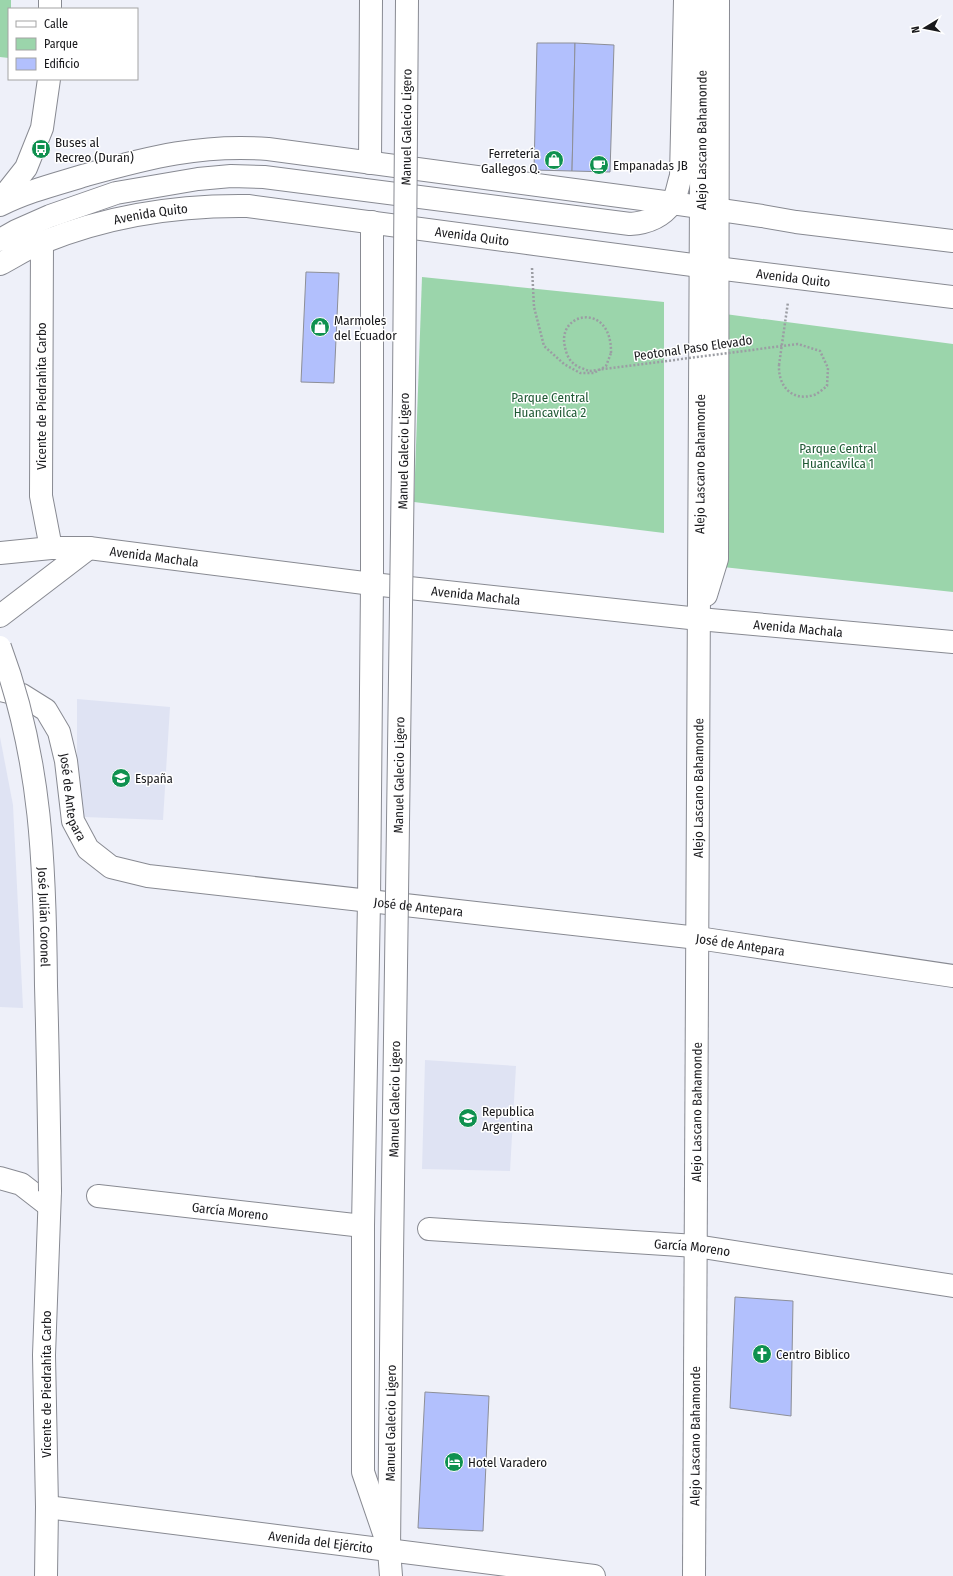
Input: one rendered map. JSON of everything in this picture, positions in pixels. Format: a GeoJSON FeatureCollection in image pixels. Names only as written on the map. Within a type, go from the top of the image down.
{"type":"FeatureCollection","features":[{"type":"Feature","properties":{"kind":"street"},"geometry":{"type":"LineString","coordinates":[[370,163],[372,0]]}},
{"type":"Feature","properties":{"kind":"street","name":"Manuel Galecio Ligero"},"geometry":{"type":"LineString","coordinates":[[391,1576],[389,1550],[404,372],[407,0]]}},
{"type":"Feature","properties":{"kind":"street"},"geometry":{"type":"LineString","coordinates":[[0,240],[50,216],[116,193],[198,179],[231,176],[264,177],[630,224],[643,223],[658,217],[672,203],[681,176],[685,0]]}},
{"type":"Feature","properties":{"kind":"street","name":"Alejo Lascano Bahamonde"},"geometry":{"type":"LineString","coordinates":[[694,1576],[699,619],[709,267],[709,209],[702,0]]}},
{"type":"Feature","properties":{"kind":"street"},"geometry":{"type":"LineString","coordinates":[[709,209],[718,0]]}},
{"type":"Feature","properties":{"kind":"street"},"geometry":{"type":"LineString","coordinates":[[0,202],[26,168],[42,128],[49,80]]}},
{"type":"Feature","properties":{"kind":"street"},"geometry":{"type":"LineString","coordinates":[[0,205],[41,187],[131,162],[205,149],[240,147],[672,203],[796,222],[953,241]]}},
{"type":"Feature","properties":{"kind":"street","name":"Avenida Quito"},"geometry":{"type":"LineString","coordinates":[[0,264],[42,242],[84,228],[130,216],[168,209],[210,206],[248,206],[709,267],[953,297]]}},
{"type":"Feature","properties":{"kind":"street","name":"Manuel Galecio Ligero"},"geometry":{"type":"LineString","coordinates":[[372,222],[372,584],[369,901],[363,1226],[363,1472],[389,1550]]}},
{"type":"Feature","properties":{"kind":"street","name":"Vicente de Piedrahíta Carbo"},"geometry":{"type":"LineString","coordinates":[[42,242],[41,496],[51,548]]}},
{"type":"Feature","properties":{"kind":"street","name":"Avenida Machala"},"geometry":{"type":"LineString","coordinates":[[0,553],[51,548],[89,548],[372,584],[699,619],[953,642]]}},
{"type":"Feature","properties":{"kind":"street"},"geometry":{"type":"LineString","coordinates":[[0,616],[89,548]]}},
{"type":"Feature","properties":{"kind":"street","name":"José Julián Coronel"},"geometry":{"type":"LineString","coordinates":[[0,647],[22,713],[32,761],[40,820],[45,890],[49,1198]]}},
{"type":"Feature","properties":{"kind":"street","name":"José de Antepara"},"geometry":{"type":"LineString","coordinates":[[0,690],[22,695],[46,710],[59,732],[66,761],[73,821],[88,849],[111,867],[148,876],[698,938],[953,976]]}},
{"type":"Feature","properties":{"kind":"street"},"geometry":{"type":"LineString","coordinates":[[0,1178],[21,1184],[49,1198]]}},
{"type":"Feature","properties":{"kind":"street","name":"García Moreno"},"geometry":{"type":"LineString","coordinates":[[98,1196],[363,1226]]}},
{"type":"Feature","properties":{"kind":"street","name":"Vicente de Piedrahíta Carbo"},"geometry":{"type":"LineString","coordinates":[[46,1576],[47,1507],[44,1355],[49,1198]]}},
{"type":"Feature","properties":{"kind":"street","name":"García Moreno"},"geometry":{"type":"LineString","coordinates":[[429,1229],[696,1246],[953,1286]]}},
{"type":"Feature","properties":{"kind":"street","name":"Avenida del Ejército"},"geometry":{"type":"LineString","coordinates":[[47,1507],[594,1576]]}},
{"type":"Feature","properties":{"kind":"path","name":"Peotonal Paso Elevado"},"geometry":{"type":"LineString","coordinates":[[531,244],[534,307],[544,346],[564,364],[580,373],[594,373],[606,366],[611,353],[611,342],[606,328],[600,321],[586,317],[575,320],[566,328],[563,340],[566,354],[573,363],[589,372],[798,344],[820,351],[828,368],[827,386],[815,395],[802,397],[790,393],[784,387],[779,376],[779,365],[791,277]]}},
{"type":"Feature","properties":{"kind":"shaded area","name":"España"},"geometry":{"type":"Polygon","coordinates":[[[77,699],[170,707],[163,820],[84,817],[77,802],[77,699]]]}},
{"type":"Feature","properties":{"kind":"shaded area"},"geometry":{"type":"Polygon","coordinates":[[[0,737],[13,805],[23,1008],[0,1007],[0,737]]]}},
{"type":"Feature","properties":{"kind":"shaded area","name":"Republica Argentina"},"geometry":{"type":"Polygon","coordinates":[[[425,1060],[516,1066],[510,1171],[422,1169],[425,1060]]]}},
{"type":"Feature","properties":{"kind":"green space"},"geometry":{"type":"Polygon","coordinates":[[[0,0],[11,0],[11,8],[8,8],[8,58],[0,57],[0,0]]]}},
{"type":"Feature","properties":{"kind":"green space","name":"Parque Central Huancavilca 2"},"geometry":{"type":"Polygon","coordinates":[[[422,277],[664,302],[664,533],[414,502],[422,277]]]}},
{"type":"Feature","properties":{"kind":"green space","name":"Parque Central Huancavilca 1"},"geometry":{"type":"Polygon","coordinates":[[[725,314],[953,344],[953,592],[723,567],[725,314]]]}},
{"type":"Feature","properties":{"kind":"building"},"geometry":{"type":"Polygon","coordinates":[[[537,43],[575,43],[572,171],[534,170],[537,43]]]}},
{"type":"Feature","properties":{"kind":"building"},"geometry":{"type":"Polygon","coordinates":[[[575,43],[614,45],[610,172],[572,171],[575,43]]]}},
{"type":"Feature","properties":{"kind":"building","name":"Marmoles del Ecuador"},"geometry":{"type":"Polygon","coordinates":[[[306,272],[339,273],[334,383],[301,382],[306,272]]]}},
{"type":"Feature","properties":{"kind":"building","name":"Centro Biblico"},"geometry":{"type":"Polygon","coordinates":[[[735,1297],[793,1301],[791,1416],[730,1408],[735,1297]]]}},
{"type":"Feature","properties":{"kind":"building","name":"Hotel Varadero"},"geometry":{"type":"Polygon","coordinates":[[[425,1392],[489,1396],[483,1531],[418,1528],[425,1392]]]}},
{"type":"Feature","properties":{"kind":"place","name":"Buses al Recreo (Duran)"},"geometry":{"type":"Point","coordinates":[41,149]}},
{"type":"Feature","properties":{"kind":"place","name":"Ferretería Gallegos Q."},"geometry":{"type":"Point","coordinates":[554,160]}},
{"type":"Feature","properties":{"kind":"place","name":"Empanadas JB"},"geometry":{"type":"Point","coordinates":[599,165]}},
{"type":"Feature","properties":{"kind":"place","name":"Marmoles del Ecuador"},"geometry":{"type":"Point","coordinates":[320,327]}},
{"type":"Feature","properties":{"kind":"place","name":"España"},"geometry":{"type":"Point","coordinates":[121,778]}},
{"type":"Feature","properties":{"kind":"place","name":"Republica Argentina"},"geometry":{"type":"Point","coordinates":[468,1118]}},
{"type":"Feature","properties":{"kind":"place","name":"Centro Biblico"},"geometry":{"type":"Point","coordinates":[762,1354]}},
{"type":"Feature","properties":{"kind":"place","name":"Hotel Varadero"},"geometry":{"type":"Point","coordinates":[454,1462]}}]}
